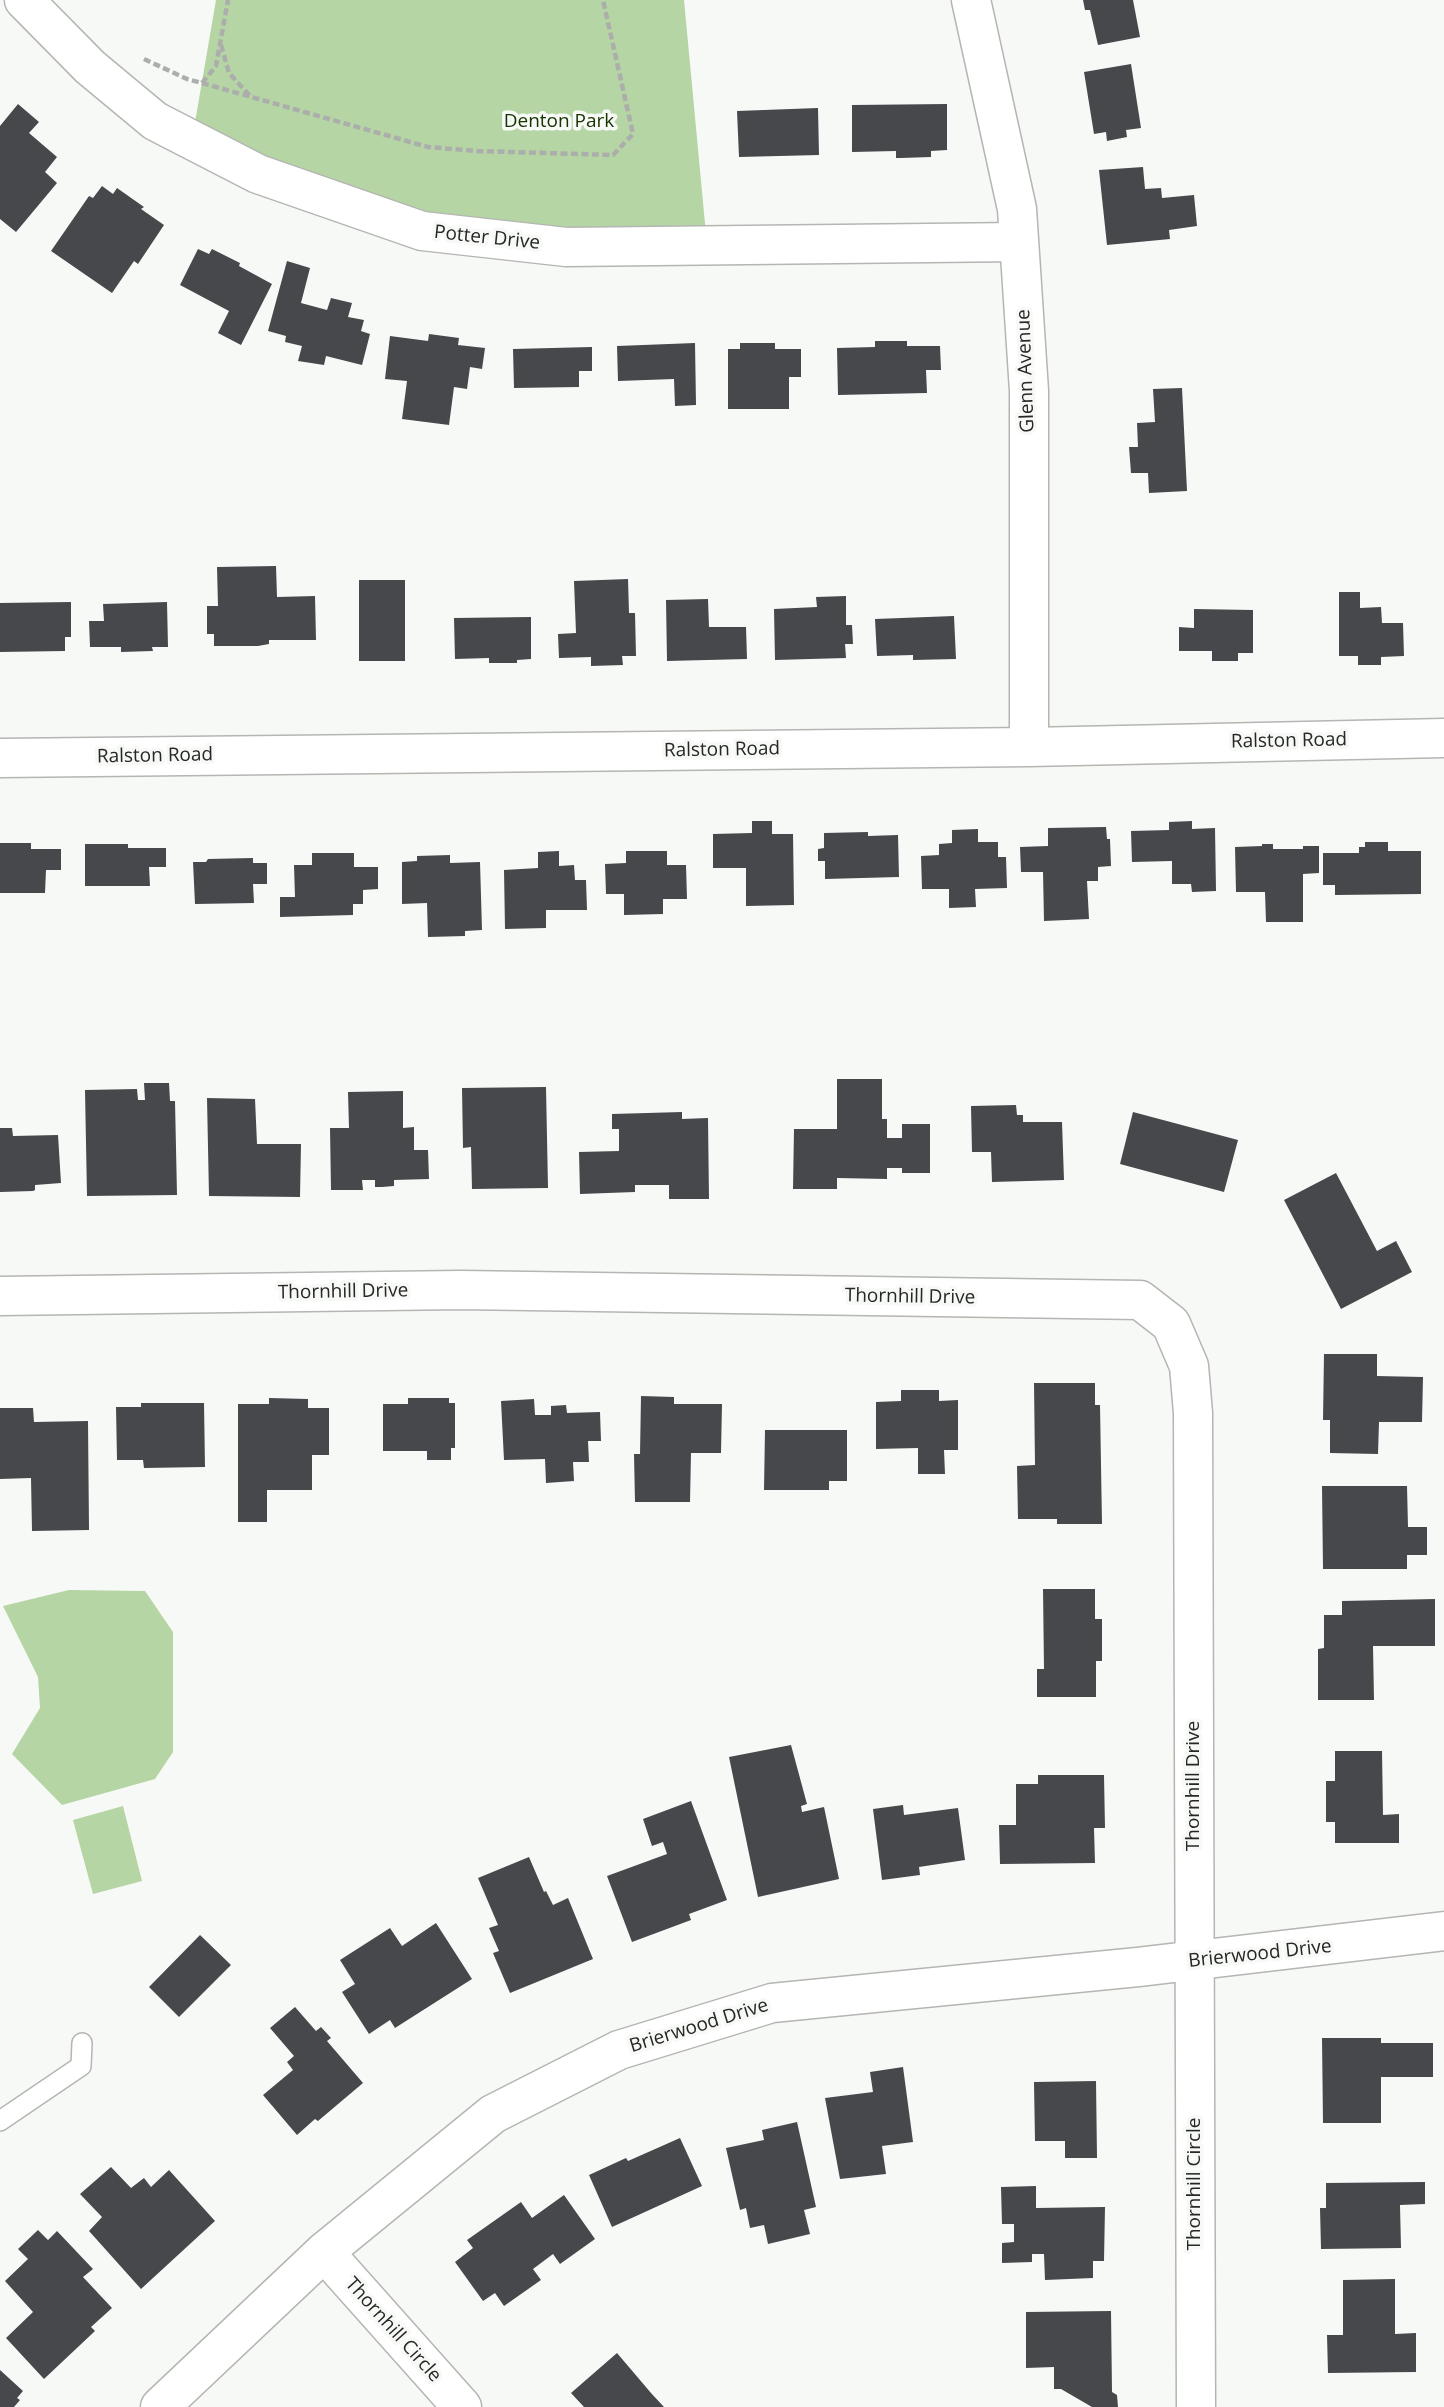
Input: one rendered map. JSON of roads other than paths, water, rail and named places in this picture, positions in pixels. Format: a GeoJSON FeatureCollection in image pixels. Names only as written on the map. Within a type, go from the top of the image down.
{"type":"FeatureCollection","features":[{"type":"Feature","properties":{"kind":"street","name":"Potter Drive"},"geometry":{"type":"LineString","coordinates":[[24,0],[90,67],[155,121],[258,174],[422,231],[566,247],[1019,242]]}},
{"type":"Feature","properties":{"kind":"street","name":"Glenn Avenue"},"geometry":{"type":"LineString","coordinates":[[971,0],[1017,209],[1029,391],[1029,747]]}},
{"type":"Feature","properties":{"kind":"street","name":"Ralston Road"},"geometry":{"type":"LineString","coordinates":[[0,758],[1029,747],[1444,738]]}},
{"type":"Feature","properties":{"kind":"street","name":"Thornhill Drive"},"geometry":{"type":"LineString","coordinates":[[0,1296],[461,1290],[1140,1300],[1171,1324],[1189,1366],[1190,1378],[1193,1427],[1195,1961]]}},
{"type":"Feature","properties":{"kind":"street","name":"Brierwood Drive"},"geometry":{"type":"LineString","coordinates":[[160,2407],[324,2252],[493,2115],[619,2050],[772,2003],[1195,1961],[1444,1931]]}},
{"type":"Feature","properties":{"kind":"street","name":"Thornhill Circle"},"geometry":{"type":"LineString","coordinates":[[1195,1961],[1196,2407]]}},
{"type":"Feature","properties":{"kind":"street","name":"Thornhill Circle"},"geometry":{"type":"LineString","coordinates":[[324,2252],[463,2407]]}},
{"type":"Feature","properties":{"kind":"lane"},"geometry":{"type":"LineString","coordinates":[[0,2121],[81,2066],[82,2043]]}},
{"type":"Feature","properties":{"kind":"park label","name":"Denton Park"},"geometry":{"type":"Point","coordinates":[559,122]}}]}
